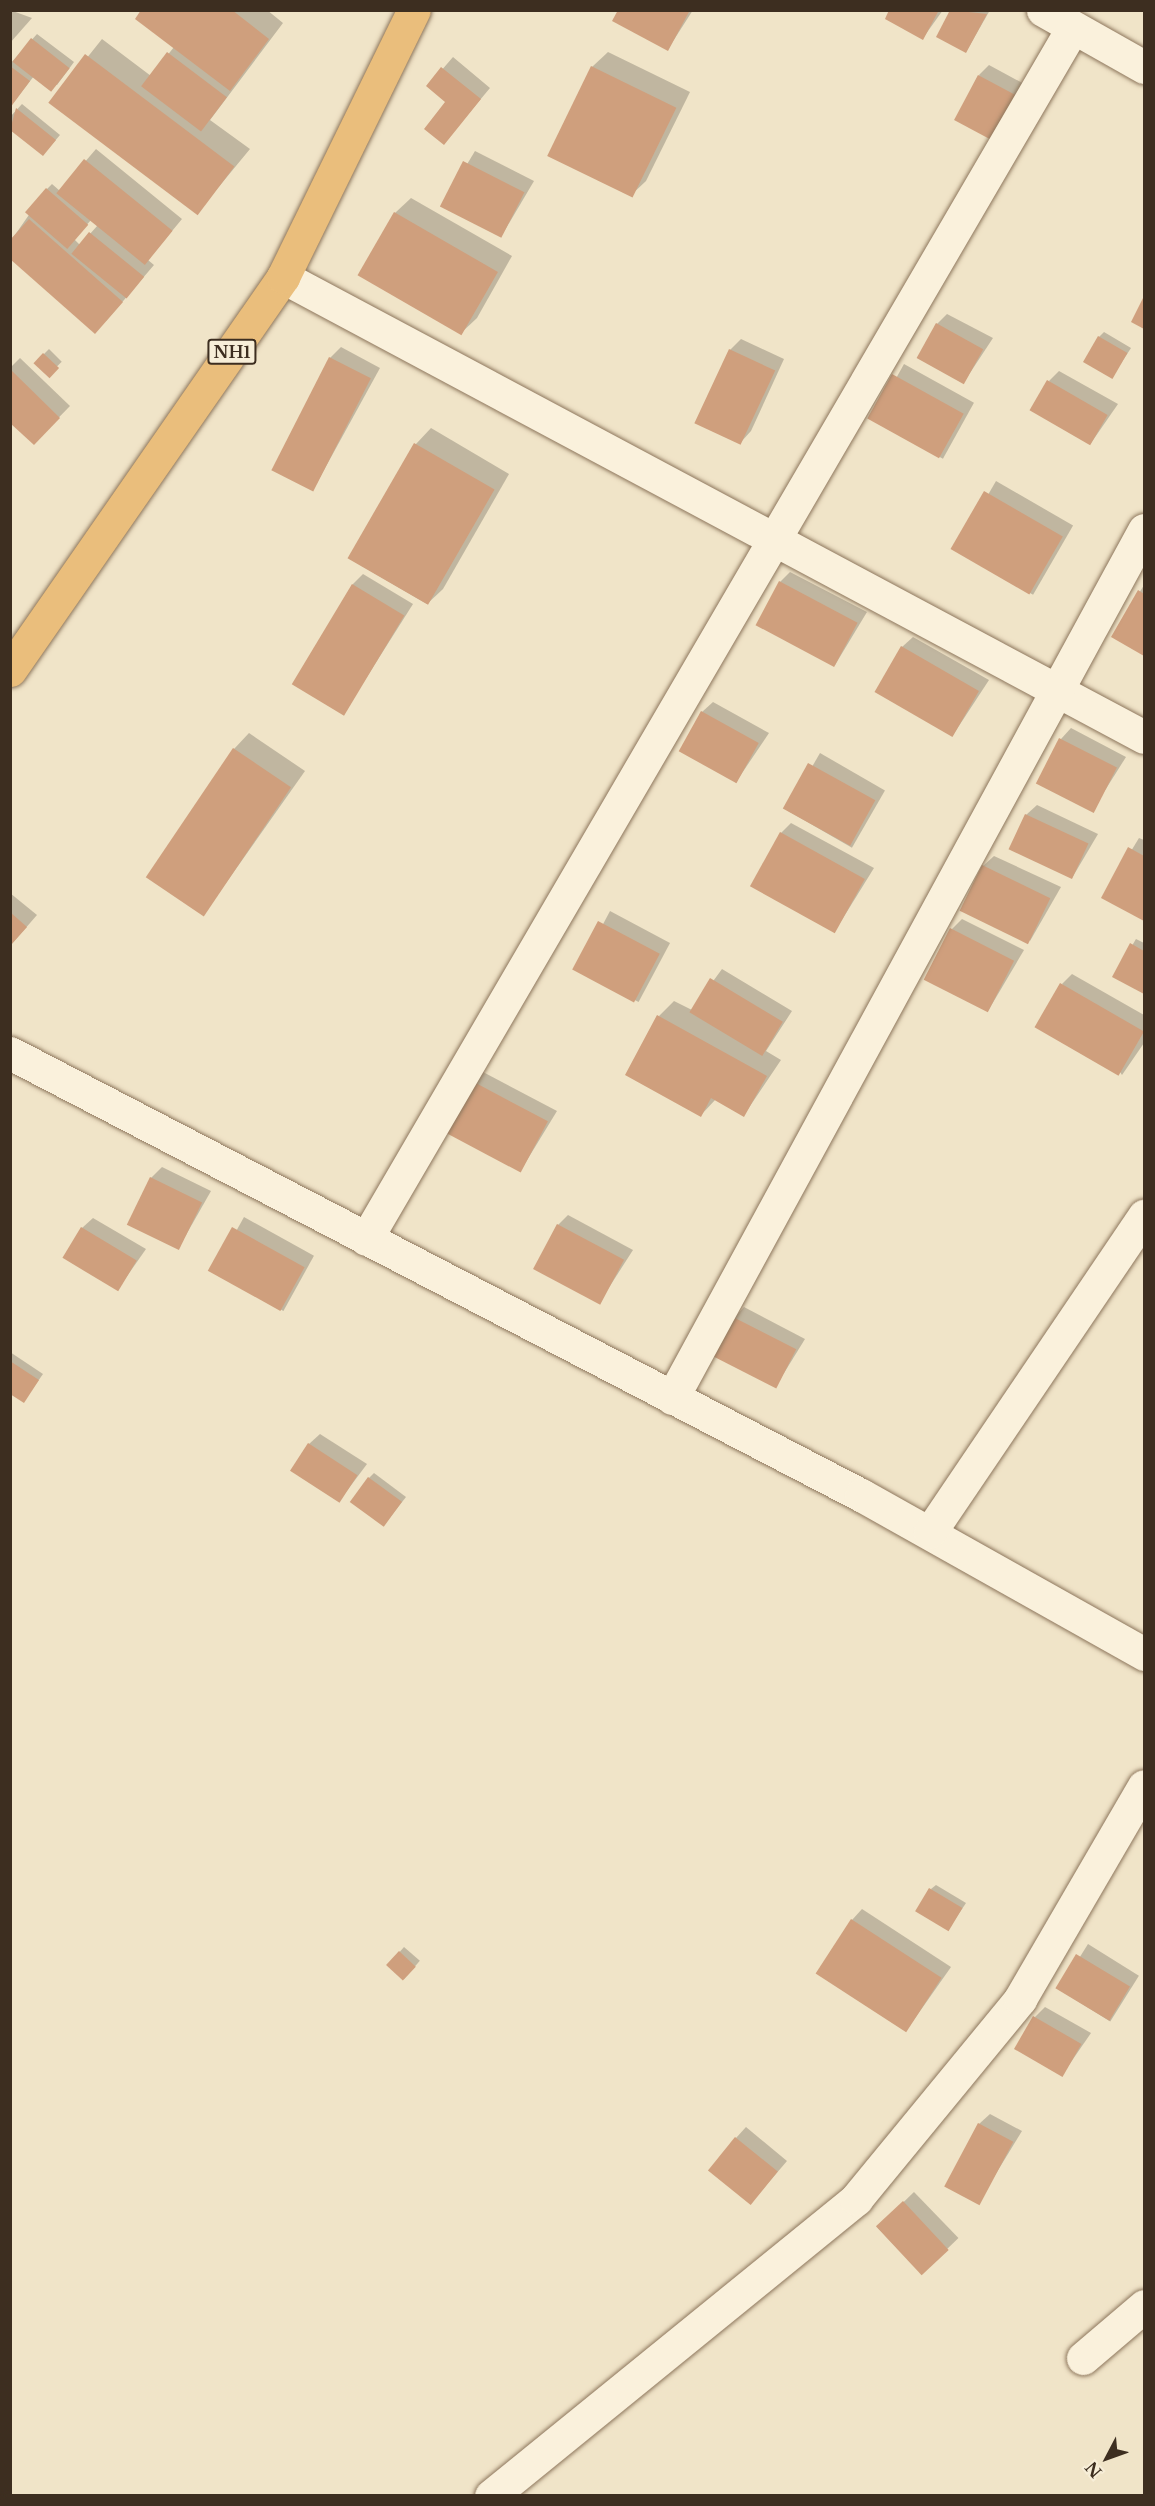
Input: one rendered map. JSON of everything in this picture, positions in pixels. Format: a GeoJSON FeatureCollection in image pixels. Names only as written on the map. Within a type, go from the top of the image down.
{"type":"FeatureCollection","features":[{"type":"Feature","properties":{"kind":"highway","name":"NH1"},"geometry":{"type":"LineString","coordinates":[[10,670],[283,276],[414,10]]}},
{"type":"Feature","properties":{"kind":"street"},"geometry":{"type":"LineString","coordinates":[[1043,10],[1072,29],[1144,67]]}},
{"type":"Feature","properties":{"kind":"street"},"geometry":{"type":"LineString","coordinates":[[366,1239],[1072,29]]}},
{"type":"Feature","properties":{"kind":"street"},"geometry":{"type":"LineString","coordinates":[[283,276],[774,541],[1144,737]]}},
{"type":"Feature","properties":{"kind":"street"},"geometry":{"type":"LineString","coordinates":[[672,1398],[1144,530]]}},
{"type":"Feature","properties":{"kind":"street"},"geometry":{"type":"LineString","coordinates":[[10,1053],[930,1532],[1144,1654]]}},
{"type":"Feature","properties":{"kind":"street"},"geometry":{"type":"LineString","coordinates":[[930,1532],[1144,1216]]}},
{"type":"Feature","properties":{"kind":"street"},"geometry":{"type":"LineString","coordinates":[[491,2496],[856,2199],[1020,1999],[1144,1786]]}},
{"type":"Feature","properties":{"kind":"street"},"geometry":{"type":"LineString","coordinates":[[1083,2358],[1144,2306]]}},
{"type":"Feature","properties":{"kind":"building"},"geometry":{"type":"Polygon","coordinates":[[[141,10],[232,10],[269,39],[230,91],[135,19],[141,10]]]}},
{"type":"Feature","properties":{"kind":"building"},"geometry":{"type":"Polygon","coordinates":[[[618,10],[690,10],[668,51],[612,21],[618,10]]]}},
{"type":"Feature","properties":{"kind":"building"},"geometry":{"type":"Polygon","coordinates":[[[889,10],[939,10],[923,40],[885,19],[889,10]]]}},
{"type":"Feature","properties":{"kind":"building"},"geometry":{"type":"Polygon","coordinates":[[[950,10],[987,14],[966,53],[936,37],[950,10]]]}},
{"type":"Feature","properties":{"kind":"building"},"geometry":{"type":"Polygon","coordinates":[[[31,38],[70,68],[51,92],[13,62],[31,38]]]}},
{"type":"Feature","properties":{"kind":"building"},"geometry":{"type":"Polygon","coordinates":[[[167,52],[227,97],[201,131],[141,86],[167,52]]]}},
{"type":"Feature","properties":{"kind":"building"},"geometry":{"type":"Polygon","coordinates":[[[85,54],[234,167],[198,215],[48,103],[85,54]]]}},
{"type":"Feature","properties":{"kind":"building"},"geometry":{"type":"Polygon","coordinates":[[[10,66],[30,81],[10,108],[10,66]]]}},
{"type":"Feature","properties":{"kind":"building"},"geometry":{"type":"Polygon","coordinates":[[[591,66],[676,108],[633,198],[547,156],[591,66]]]}},
{"type":"Feature","properties":{"kind":"building"},"geometry":{"type":"Polygon","coordinates":[[[441,67],[481,99],[444,145],[424,129],[445,102],[426,86],[441,67]]]}},
{"type":"Feature","properties":{"kind":"building"},"geometry":{"type":"Polygon","coordinates":[[[978,75],[1017,96],[993,141],[954,120],[978,75]]]}},
{"type":"Feature","properties":{"kind":"building"},"geometry":{"type":"Polygon","coordinates":[[[16,108],[56,140],[43,156],[10,130],[16,108]]]}},
{"type":"Feature","properties":{"kind":"building"},"geometry":{"type":"Polygon","coordinates":[[[84,159],[173,231],[145,265],[56,193],[84,159]]]}},
{"type":"Feature","properties":{"kind":"building"},"geometry":{"type":"Polygon","coordinates":[[[463,161],[524,192],[501,238],[440,206],[463,161]]]}},
{"type":"Feature","properties":{"kind":"building"},"geometry":{"type":"Polygon","coordinates":[[[46,188],[88,225],[67,249],[25,212],[46,188]]]}},
{"type":"Feature","properties":{"kind":"building"},"geometry":{"type":"Polygon","coordinates":[[[394,212],[498,272],[461,335],[358,275],[394,212]]]}},
{"type":"Feature","properties":{"kind":"building"},"geometry":{"type":"Polygon","coordinates":[[[29,219],[123,302],[95,334],[10,259],[10,240],[29,219]]]}},
{"type":"Feature","properties":{"kind":"building"},"geometry":{"type":"Polygon","coordinates":[[[89,232],[144,277],[127,298],[71,254],[89,232]]]}},
{"type":"Feature","properties":{"kind":"building"},"geometry":{"type":"Polygon","coordinates":[[[1144,296],[1144,329],[1131,322],[1144,296]]]}},
{"type":"Feature","properties":{"kind":"building"},"geometry":{"type":"Polygon","coordinates":[[[936,323],[983,349],[964,384],[917,358],[936,323]]]}},
{"type":"Feature","properties":{"kind":"building"},"geometry":{"type":"Polygon","coordinates":[[[1098,336],[1127,353],[1112,379],[1083,362],[1098,336]]]}},
{"type":"Feature","properties":{"kind":"building"},"geometry":{"type":"Polygon","coordinates":[[[729,349],[775,371],[741,445],[694,423],[729,349]]]}},
{"type":"Feature","properties":{"kind":"building"},"geometry":{"type":"Polygon","coordinates":[[[43,353],[59,368],[50,378],[33,363],[43,353]]]}},
{"type":"Feature","properties":{"kind":"building"},"geometry":{"type":"Polygon","coordinates":[[[329,357],[371,378],[313,491],[271,470],[329,357]]]}},
{"type":"Feature","properties":{"kind":"building"},"geometry":{"type":"Polygon","coordinates":[[[10,369],[60,418],[34,445],[10,423],[10,369]]]}},
{"type":"Feature","properties":{"kind":"building"},"geometry":{"type":"Polygon","coordinates":[[[892,374],[964,414],[939,458],[867,419],[892,374]]]}},
{"type":"Feature","properties":{"kind":"building"},"geometry":{"type":"Polygon","coordinates":[[[1047,380],[1108,415],[1090,445],[1030,410],[1047,380]]]}},
{"type":"Feature","properties":{"kind":"building"},"geometry":{"type":"Polygon","coordinates":[[[414,443],[495,490],[428,605],[348,558],[414,443]]]}},
{"type":"Feature","properties":{"kind":"building"},"geometry":{"type":"Polygon","coordinates":[[[984,491],[1063,536],[1029,595],[950,549],[984,491]]]}},
{"type":"Feature","properties":{"kind":"building"},"geometry":{"type":"Polygon","coordinates":[[[779,581],[858,623],[834,667],[756,625],[779,581]]]}},
{"type":"Feature","properties":{"kind":"building"},"geometry":{"type":"Polygon","coordinates":[[[352,584],[404,615],[344,716],[292,684],[352,584]]]}},
{"type":"Feature","properties":{"kind":"building"},"geometry":{"type":"Polygon","coordinates":[[[1138,590],[1144,594],[1144,656],[1111,637],[1138,590]]]}},
{"type":"Feature","properties":{"kind":"building"},"geometry":{"type":"Polygon","coordinates":[[[901,646],[979,691],[952,737],[874,692],[901,646]]]}},
{"type":"Feature","properties":{"kind":"building"},"geometry":{"type":"Polygon","coordinates":[[[701,711],[759,743],[736,783],[679,751],[701,711]]]}},
{"type":"Feature","properties":{"kind":"building"},"geometry":{"type":"Polygon","coordinates":[[[1059,738],[1117,768],[1094,813],[1036,783],[1059,738]]]}},
{"type":"Feature","properties":{"kind":"building"},"geometry":{"type":"Polygon","coordinates":[[[233,748],[291,787],[204,916],[146,877],[233,748]]]}},
{"type":"Feature","properties":{"kind":"building"},"geometry":{"type":"Polygon","coordinates":[[[808,763],[875,800],[850,846],[783,808],[808,763]]]}},
{"type":"Feature","properties":{"kind":"building"},"geometry":{"type":"Polygon","coordinates":[[[1025,814],[1088,844],[1072,879],[1009,849],[1025,814]]]}},
{"type":"Feature","properties":{"kind":"building"},"geometry":{"type":"Polygon","coordinates":[[[780,832],[865,879],[835,933],[750,886],[780,832]]]}},
{"type":"Feature","properties":{"kind":"building"},"geometry":{"type":"Polygon","coordinates":[[[1128,847],[1144,856],[1144,921],[1101,898],[1128,847]]]}},
{"type":"Feature","properties":{"kind":"building"},"geometry":{"type":"Polygon","coordinates":[[[982,865],[1050,898],[1028,944],[960,911],[982,865]]]}},
{"type":"Feature","properties":{"kind":"building"},"geometry":{"type":"Polygon","coordinates":[[[10,912],[27,927],[10,946],[10,912]]]}},
{"type":"Feature","properties":{"kind":"building"},"geometry":{"type":"Polygon","coordinates":[[[598,921],[660,954],[634,1002],[572,970],[598,921]]]}},
{"type":"Feature","properties":{"kind":"building"},"geometry":{"type":"Polygon","coordinates":[[[950,928],[1014,961],[988,1012],[924,980],[950,928]]]}},
{"type":"Feature","properties":{"kind":"building"},"geometry":{"type":"Polygon","coordinates":[[[1130,943],[1144,951],[1144,994],[1112,977],[1130,943]]]}},
{"type":"Feature","properties":{"kind":"building"},"geometry":{"type":"Polygon","coordinates":[[[710,978],[783,1022],[762,1056],[689,1012],[710,978]]]}},
{"type":"Feature","properties":{"kind":"building"},"geometry":{"type":"Polygon","coordinates":[[[1060,983],[1144,1031],[1119,1076],[1034,1027],[1060,983]]]}},
{"type":"Feature","properties":{"kind":"building"},"geometry":{"type":"Polygon","coordinates":[[[657,1015],[767,1076],[744,1117],[711,1098],[701,1117],[625,1075],[657,1015]]]}},
{"type":"Feature","properties":{"kind":"building"},"geometry":{"type":"Polygon","coordinates":[[[472,1081],[548,1121],[521,1173],[445,1132],[472,1081]]]}},
{"type":"Feature","properties":{"kind":"building"},"geometry":{"type":"Polygon","coordinates":[[[150,1177],[202,1202],[179,1250],[127,1225],[150,1177]]]}},
{"type":"Feature","properties":{"kind":"building"},"geometry":{"type":"Polygon","coordinates":[[[557,1224],[624,1260],[600,1305],[533,1269],[557,1224]]]}},
{"type":"Feature","properties":{"kind":"building"},"geometry":{"type":"Polygon","coordinates":[[[81,1227],[137,1260],[118,1291],[62,1258],[81,1227]]]}},
{"type":"Feature","properties":{"kind":"building"},"geometry":{"type":"Polygon","coordinates":[[[232,1227],[305,1267],[280,1311],[208,1271],[232,1227]]]}},
{"type":"Feature","properties":{"kind":"building"},"geometry":{"type":"Polygon","coordinates":[[[733,1317],[796,1349],[776,1388],[713,1356],[733,1317]]]}},
{"type":"Feature","properties":{"kind":"building"},"geometry":{"type":"Polygon","coordinates":[[[10,1361],[39,1380],[24,1403],[10,1394],[10,1361]]]}},
{"type":"Feature","properties":{"kind":"building"},"geometry":{"type":"Polygon","coordinates":[[[308,1443],[357,1475],[340,1503],[290,1471],[308,1443]]]}},
{"type":"Feature","properties":{"kind":"building"},"geometry":{"type":"Polygon","coordinates":[[[368,1477],[402,1502],[384,1527],[350,1502],[368,1477]]]}},
{"type":"Feature","properties":{"kind":"building"},"geometry":{"type":"Polygon","coordinates":[[[929,1888],[962,1908],[949,1931],[915,1911],[929,1888]]]}},
{"type":"Feature","properties":{"kind":"building"},"geometry":{"type":"Polygon","coordinates":[[[851,1919],[942,1978],[906,2032],[816,1974],[851,1919]]]}},
{"type":"Feature","properties":{"kind":"building"},"geometry":{"type":"Polygon","coordinates":[[[399,1951],[416,1967],[403,1981],[386,1965],[399,1951]]]}},
{"type":"Feature","properties":{"kind":"building"},"geometry":{"type":"Polygon","coordinates":[[[1076,1954],[1130,1986],[1109,2021],[1055,1988],[1076,1954]]]}},
{"type":"Feature","properties":{"kind":"building"},"geometry":{"type":"Polygon","coordinates":[[[1033,2016],[1081,2044],[1062,2077],[1014,2049],[1033,2016]]]}},
{"type":"Feature","properties":{"kind":"building"},"geometry":{"type":"Polygon","coordinates":[[[978,2123],[1013,2142],[980,2205],[944,2187],[978,2123]]]}},
{"type":"Feature","properties":{"kind":"building"},"geometry":{"type":"Polygon","coordinates":[[[735,2137],[778,2172],[751,2205],[708,2170],[735,2137]]]}},
{"type":"Feature","properties":{"kind":"building"},"geometry":{"type":"Polygon","coordinates":[[[903,2201],[949,2250],[922,2275],[876,2226],[903,2201]]]}}]}
